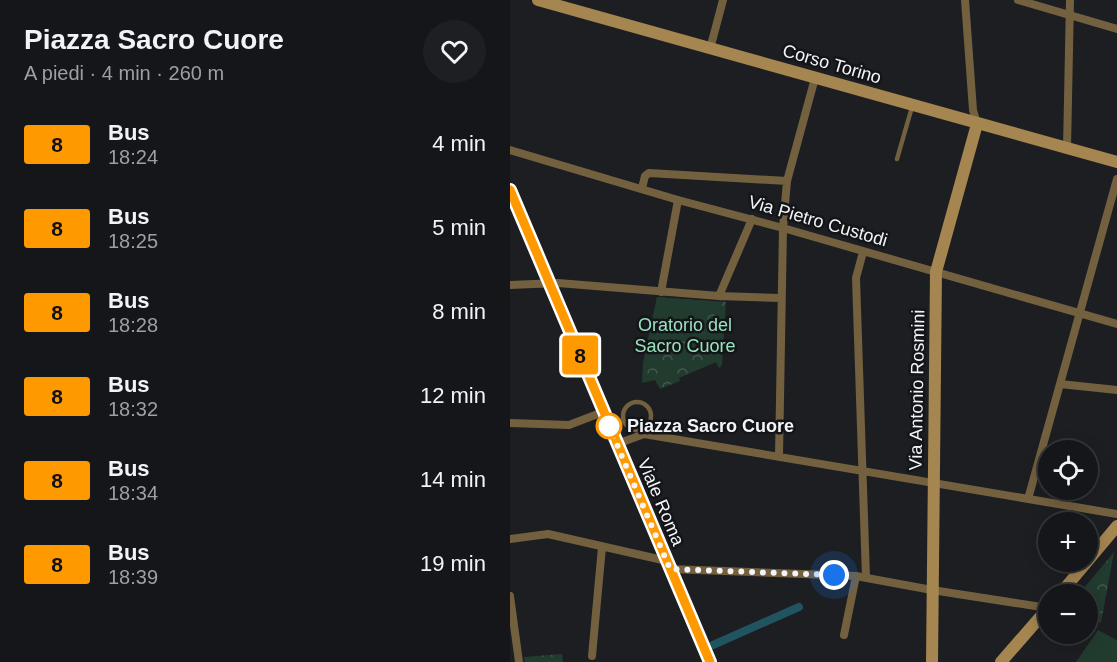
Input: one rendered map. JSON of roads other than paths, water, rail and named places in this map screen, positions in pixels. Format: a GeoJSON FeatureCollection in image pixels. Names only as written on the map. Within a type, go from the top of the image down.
{"type":"FeatureCollection","features":[{"type":"Feature","properties":{"kind":"street","name":"Corso Torino"},"geometry":{"type":"LineString","coordinates":[[538,0],[561,3],[710,49],[1117,162]]}},
{"type":"Feature","properties":{"kind":"street"},"geometry":{"type":"LineString","coordinates":[[710,49],[723,0]]}},
{"type":"Feature","properties":{"kind":"street"},"geometry":{"type":"LineString","coordinates":[[965,0],[973,110],[977,124]]}},
{"type":"Feature","properties":{"kind":"street"},"geometry":{"type":"LineString","coordinates":[[1018,0],[1117,28]]}},
{"type":"Feature","properties":{"kind":"street"},"geometry":{"type":"LineString","coordinates":[[1067,149],[1070,0]]}},
{"type":"Feature","properties":{"kind":"street"},"geometry":{"type":"LineString","coordinates":[[779,456],[783,228],[787,181],[814,78]]}},
{"type":"Feature","properties":{"kind":"street","name":"Via Antonio Rosmini"},"geometry":{"type":"LineString","coordinates":[[932,662],[936,272],[977,124]]}},
{"type":"Feature","properties":{"kind":"street","name":"Via Pietro Custodi"},"geometry":{"type":"LineString","coordinates":[[510,150],[1117,324]]}},
{"type":"Feature","properties":{"kind":"street"},"geometry":{"type":"LineString","coordinates":[[642,188],[645,176],[649,174],[787,181]]}},
{"type":"Feature","properties":{"kind":"street"},"geometry":{"type":"LineString","coordinates":[[1028,499],[1117,179]]}},
{"type":"Feature","properties":{"kind":"street","name":"Viale Roma"},"geometry":{"type":"LineString","coordinates":[[510,189],[710,662]]}},
{"type":"Feature","properties":{"kind":"street"},"geometry":{"type":"LineString","coordinates":[[661,291],[678,200]]}},
{"type":"Feature","properties":{"kind":"street"},"geometry":{"type":"LineString","coordinates":[[719,296],[752,219]]}},
{"type":"Feature","properties":{"kind":"street"},"geometry":{"type":"LineString","coordinates":[[863,252],[856,278],[866,577]]}},
{"type":"Feature","properties":{"kind":"street"},"geometry":{"type":"LineString","coordinates":[[510,285],[550,283],[719,296],[781,298]]}},
{"type":"Feature","properties":{"kind":"street"},"geometry":{"type":"LineString","coordinates":[[1060,384],[1117,390]]}},
{"type":"Feature","properties":{"kind":"street"},"geometry":{"type":"LineString","coordinates":[[510,423],[569,425],[603,412]]}},
{"type":"Feature","properties":{"kind":"street"},"geometry":{"type":"LineString","coordinates":[[617,444],[644,431],[1117,514]]}},
{"type":"Feature","properties":{"kind":"street"},"geometry":{"type":"LineString","coordinates":[[1068,584],[1117,526]]}},
{"type":"Feature","properties":{"kind":"street"},"geometry":{"type":"LineString","coordinates":[[510,539],[548,534],[669,565],[866,577],[1038,606]]}},
{"type":"Feature","properties":{"kind":"street"},"geometry":{"type":"LineString","coordinates":[[592,656],[602,547]]}},
{"type":"Feature","properties":{"kind":"street"},"geometry":{"type":"LineString","coordinates":[[844,635],[856,576]]}},
{"type":"Feature","properties":{"kind":"street"},"geometry":{"type":"LineString","coordinates":[[510,596],[519,662]]}},
{"type":"Feature","properties":{"kind":"street"},"geometry":{"type":"LineString","coordinates":[[1001,662],[1038,619]]}},
{"type":"Feature","properties":{"kind":"lane"},"geometry":{"type":"LineString","coordinates":[[897,159],[912,105]]}},
{"type":"Feature","properties":{"kind":"lane"},"geometry":{"type":"LineString","coordinates":[[630,404],[643,404],[649,410],[649,422],[644,431],[634,430],[626,425],[624,411],[630,404]]}},
{"type":"Feature","properties":{"kind":"waterway"},"geometry":{"type":"LineString","coordinates":[[713,645],[799,607]]}},
{"type":"Feature","properties":{"kind":"place","name":"Piazza Sacro Cuore"},"geometry":{"type":"Point","coordinates":[609,426]}},
{"type":"Feature","properties":{"kind":"park label","name":"Oratorio del Sacro Cuore"},"geometry":{"type":"Point","coordinates":[685,335]}}]}
